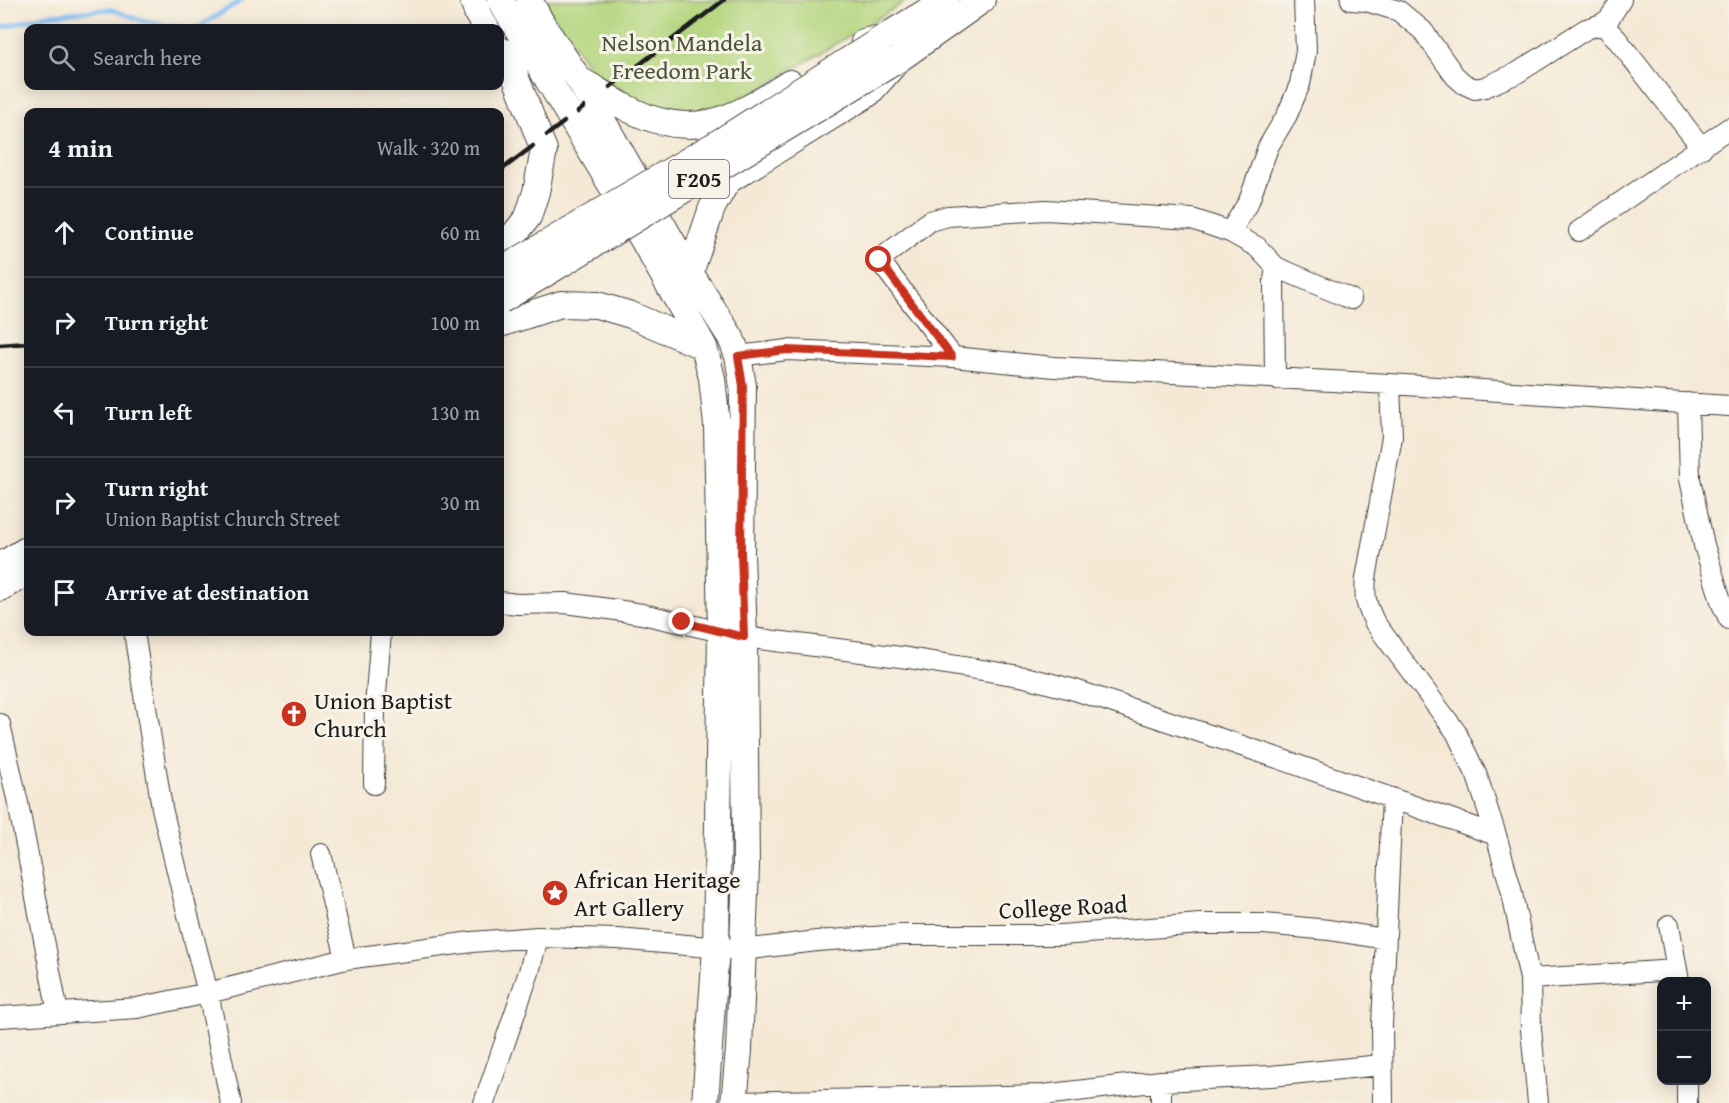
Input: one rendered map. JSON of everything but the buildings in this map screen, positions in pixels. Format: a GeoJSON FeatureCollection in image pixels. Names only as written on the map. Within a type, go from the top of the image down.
{"type":"FeatureCollection","features":[{"type":"Feature","properties":{"kind":"main road"},"geometry":{"type":"LineString","coordinates":[[473,0],[484,24]]}},
{"type":"Feature","properties":{"kind":"main road"},"geometry":{"type":"LineString","coordinates":[[500,0],[625,208],[704,347],[712,378],[732,635],[746,867],[739,1050],[734,1102]]}},
{"type":"Feature","properties":{"kind":"main road"},"geometry":{"type":"LineString","coordinates":[[529,0],[579,80],[690,273],[731,338],[738,356],[743,386],[741,554],[732,635],[716,949],[705,1103]]}},
{"type":"Feature","properties":{"kind":"main road"},"geometry":{"type":"LineString","coordinates":[[579,80],[597,88],[624,106],[652,118],[674,125],[696,126],[714,123],[773,94],[850,45],[885,37],[946,0]]}},
{"type":"Feature","properties":{"kind":"main road","name":"F205"},"geometry":{"type":"LineString","coordinates":[[504,299],[899,59],[982,0]]}},
{"type":"Feature","properties":{"kind":"main road","name":"F205"},"geometry":{"type":"LineString","coordinates":[[504,269],[718,143],[885,37]]}},
{"type":"Feature","properties":{"kind":"main road"},"geometry":{"type":"LineString","coordinates":[[504,57],[514,73],[544,150],[536,192],[528,217],[504,247]]}},
{"type":"Feature","properties":{"kind":"main road"},"geometry":{"type":"LineString","coordinates":[[690,273],[712,208],[727,181],[869,93],[899,59]]}},
{"type":"Feature","properties":{"kind":"main road"},"geometry":{"type":"LineString","coordinates":[[504,323],[561,304],[597,305],[631,315],[704,347]]}},
{"type":"Feature","properties":{"kind":"main road"},"geometry":{"type":"LineString","coordinates":[[0,566],[24,551]]}},
{"type":"Feature","properties":{"kind":"main road"},"geometry":{"type":"LineString","coordinates":[[0,588],[24,574]]}},
{"type":"Feature","properties":{"kind":"street"},"geometry":{"type":"LineString","coordinates":[[1230,232],[1249,201],[1268,147],[1287,115],[1300,84],[1305,51],[1304,0]]}},
{"type":"Feature","properties":{"kind":"street"},"geometry":{"type":"LineString","coordinates":[[1351,0],[1366,1],[1399,11],[1423,32],[1455,76],[1464,84],[1475,88],[1485,87],[1517,73],[1586,29],[1602,24],[1609,19],[1621,0]]}},
{"type":"Feature","properties":{"kind":"street"},"geometry":{"type":"LineString","coordinates":[[1602,24],[1616,38],[1702,147]]}},
{"type":"Feature","properties":{"kind":"street"},"geometry":{"type":"LineString","coordinates":[[1579,231],[1729,128]]}},
{"type":"Feature","properties":{"kind":"street"},"geometry":{"type":"LineString","coordinates":[[952,357],[879,260],[930,221],[948,216],[1046,210],[1192,219],[1230,232],[1257,247],[1276,267],[1351,299]]}},
{"type":"Feature","properties":{"kind":"street"},"geometry":{"type":"LineString","coordinates":[[1275,379],[1274,280],[1276,267]]}},
{"type":"Feature","properties":{"kind":"street"},"geometry":{"type":"LineString","coordinates":[[738,356],[787,350],[952,357],[1054,367],[1390,384],[1729,406]]}},
{"type":"Feature","properties":{"kind":"street"},"geometry":{"type":"LineString","coordinates":[[1390,384],[1392,437],[1366,587],[1366,604],[1375,622],[1456,732],[1477,776],[1511,889],[1530,979],[1531,1029],[1538,1103]]}},
{"type":"Feature","properties":{"kind":"street"},"geometry":{"type":"LineString","coordinates":[[1688,403],[1690,479],[1704,545],[1722,604],[1729,619]]}},
{"type":"Feature","properties":{"kind":"street"},"geometry":{"type":"LineString","coordinates":[[504,602],[565,603],[609,609],[642,614],[732,635],[909,658],[1025,677],[1075,690],[1496,835]]}},
{"type":"Feature","properties":{"kind":"street"},"geometry":{"type":"LineString","coordinates":[[135,636],[162,808],[208,993],[231,1103]]}},
{"type":"Feature","properties":{"kind":"street"},"geometry":{"type":"LineString","coordinates":[[374,784],[375,706],[381,636]]}},
{"type":"Feature","properties":{"kind":"street"},"geometry":{"type":"LineString","coordinates":[[0,724],[18,803],[58,1013]]}},
{"type":"Feature","properties":{"kind":"street"},"geometry":{"type":"LineString","coordinates":[[1383,1103],[1385,939],[1392,798]]}},
{"type":"Feature","properties":{"kind":"street"},"geometry":{"type":"LineString","coordinates":[[321,854],[346,959]]}},
{"type":"Feature","properties":{"kind":"street","name":"College Road"},"geometry":{"type":"LineString","coordinates":[[0,1017],[137,1008],[346,959],[472,942],[538,936],[618,939],[744,950],[817,941],[900,935],[1061,935],[1200,924],[1264,924],[1329,930],[1385,939]]}},
{"type":"Feature","properties":{"kind":"street"},"geometry":{"type":"LineString","coordinates":[[1530,979],[1678,976],[1669,925]]}},
{"type":"Feature","properties":{"kind":"street"},"geometry":{"type":"LineString","coordinates":[[484,1103],[529,972],[538,936]]}},
{"type":"Feature","properties":{"kind":"street"},"geometry":{"type":"LineString","coordinates":[[734,1102],[1043,1095],[1161,1081],[1271,1076],[1382,1065]]}},
{"type":"Feature","properties":{"kind":"street"},"geometry":{"type":"LineString","coordinates":[[1161,1081],[1161,1103]]}},
{"type":"Feature","properties":{"kind":"street"},"geometry":{"type":"LineString","coordinates":[[1687,1085],[1687,1103]]}},
{"type":"Feature","properties":{"kind":"green space","name":"Nelson Mandela Freedom Park"},"geometry":{"type":"Polygon","coordinates":[[[544,0],[908,0],[731,107],[680,113],[642,105],[592,71],[544,0]]]}},
{"type":"Feature","properties":{"kind":"waterway"},"geometry":{"type":"LineString","coordinates":[[203,24],[242,0]]}},
{"type":"Feature","properties":{"kind":"waterway"},"geometry":{"type":"LineString","coordinates":[[0,28],[48,15],[110,9],[143,21],[160,24]]}},
{"type":"Feature","properties":{"kind":"railway"},"geometry":{"type":"LineString","coordinates":[[610,87],[724,0]]}},
{"type":"Feature","properties":{"kind":"railway"},"geometry":{"type":"LineString","coordinates":[[578,112],[584,107]]}},
{"type":"Feature","properties":{"kind":"railway"},"geometry":{"type":"LineString","coordinates":[[547,135],[564,122]]}},
{"type":"Feature","properties":{"kind":"railway"},"geometry":{"type":"LineString","coordinates":[[504,168],[533,146]]}},
{"type":"Feature","properties":{"kind":"railway"},"geometry":{"type":"LineString","coordinates":[[0,345],[24,343]]}},
{"type":"Feature","properties":{"kind":"place","name":"Union Baptist Church"},"geometry":{"type":"Point","coordinates":[294,714]}},
{"type":"Feature","properties":{"kind":"place","name":"African Heritage Art Gallery"},"geometry":{"type":"Point","coordinates":[555,893]}},
{"type":"Feature","properties":{"kind":"route"},"geometry":{"type":"LineString","coordinates":[[682,622],[744,637],[741,554],[743,386],[738,356],[787,350],[952,357],[879,260]]}}]}
